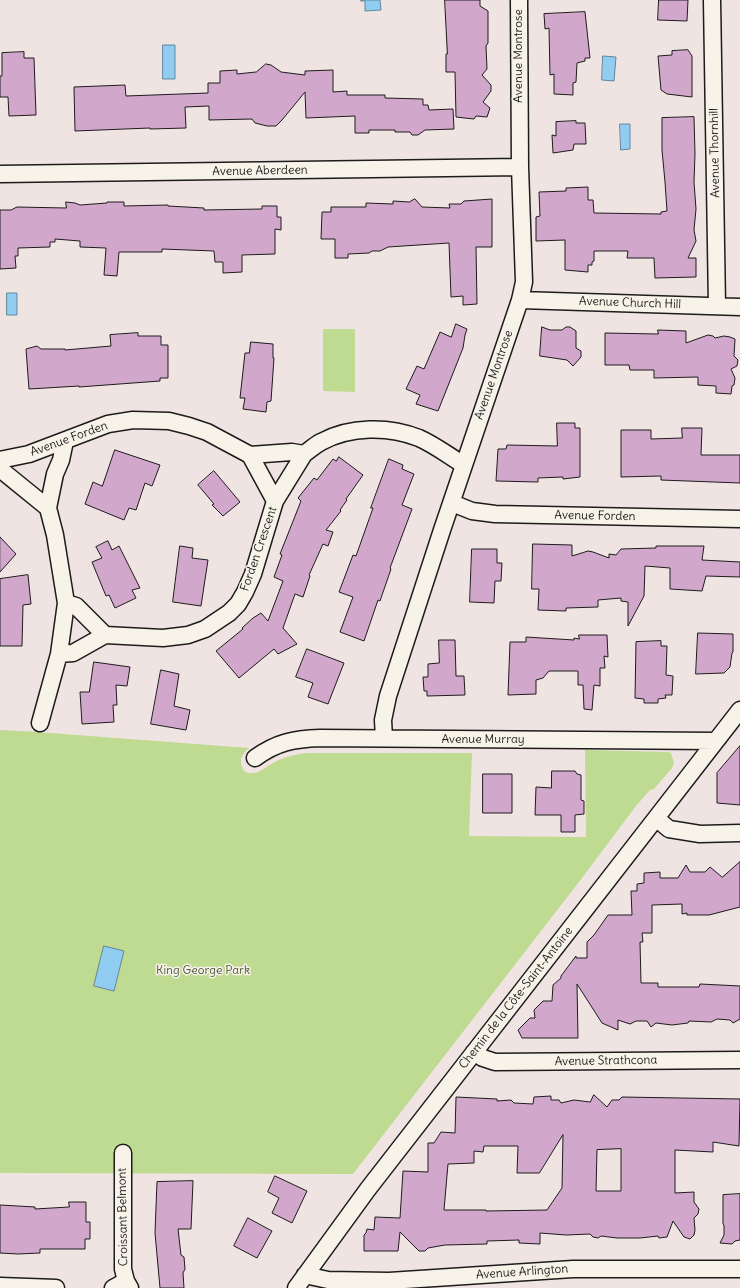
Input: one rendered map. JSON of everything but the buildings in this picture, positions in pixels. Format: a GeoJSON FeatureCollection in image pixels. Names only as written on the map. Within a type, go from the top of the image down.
{"type":"FeatureCollection","features":[{"type":"Feature","properties":{"kind":"street","name":"Avenue Montrose"},"geometry":{"type":"LineString","coordinates":[[384,738],[383,720],[388,696],[520,300],[524,282],[520,167],[519,0]]}},
{"type":"Feature","properties":{"kind":"street","name":"Avenue Thornhill"},"geometry":{"type":"LineString","coordinates":[[712,0],[717,306]]}},
{"type":"Feature","properties":{"kind":"street","name":"Avenue Aberdeen"},"geometry":{"type":"LineString","coordinates":[[0,174],[520,167]]}},
{"type":"Feature","properties":{"kind":"street","name":"Avenue Church Hill"},"geometry":{"type":"LineString","coordinates":[[520,300],[740,306]]}},
{"type":"Feature","properties":{"kind":"street","name":"Avenue Forden"},"geometry":{"type":"LineString","coordinates":[[0,460],[29,454],[108,424],[133,420],[169,422],[207,432],[250,455]]}},
{"type":"Feature","properties":{"kind":"street"},"geometry":{"type":"LineString","coordinates":[[275,501],[250,455],[292,452],[304,454],[322,442],[346,433],[361,430],[390,430],[419,438],[464,465]]}},
{"type":"Feature","properties":{"kind":"street"},"geometry":{"type":"LineString","coordinates":[[40,723],[59,654],[66,602],[55,535],[48,508],[55,474],[61,460],[65,441]]}},
{"type":"Feature","properties":{"kind":"street","name":"Forden Crescent"},"geometry":{"type":"LineString","coordinates":[[105,635],[163,638],[188,635],[205,629],[238,604],[253,574],[275,501],[304,454]]}},
{"type":"Feature","properties":{"kind":"street"},"geometry":{"type":"LineString","coordinates":[[0,469],[48,508]]}},
{"type":"Feature","properties":{"kind":"street","name":"Avenue Forden"},"geometry":{"type":"LineString","coordinates":[[452,503],[472,512],[495,514],[740,519]]}},
{"type":"Feature","properties":{"kind":"street"},"geometry":{"type":"LineString","coordinates":[[59,654],[73,653],[105,635],[76,606],[66,602]]}},
{"type":"Feature","properties":{"kind":"street","name":"Chemin de la Côte-Saint-Antoine"},"geometry":{"type":"LineString","coordinates":[[300,1282],[368,1189],[740,710]]}},
{"type":"Feature","properties":{"kind":"street","name":"Avenue Murray"},"geometry":{"type":"LineString","coordinates":[[255,758],[267,749],[282,742],[299,739],[384,738],[418,740],[716,741]]}},
{"type":"Feature","properties":{"kind":"street"},"geometry":{"type":"LineString","coordinates":[[656,819],[670,829],[700,834],[740,833]]}},
{"type":"Feature","properties":{"kind":"street","name":"Avenue Strathcona"},"geometry":{"type":"LineString","coordinates":[[474,1052],[483,1058],[495,1062],[740,1060]]}},
{"type":"Feature","properties":{"kind":"street","name":"Croissant Belmont"},"geometry":{"type":"LineString","coordinates":[[123,1153],[123,1286]]}},
{"type":"Feature","properties":{"kind":"street","name":"Avenue Arlington"},"geometry":{"type":"LineString","coordinates":[[300,1282],[328,1280],[389,1282],[573,1268],[740,1269]]}},
{"type":"Feature","properties":{"kind":"street"},"geometry":{"type":"LineString","coordinates":[[0,1286],[56,1288]]}},
{"type":"Feature","properties":{"kind":"green space"},"geometry":{"type":"Polygon","coordinates":[[[323,329],[355,329],[355,392],[323,391],[323,329]]]}},
{"type":"Feature","properties":{"kind":"green space","name":"King George Park"},"geometry":{"type":"Polygon","coordinates":[[[0,730],[249,748],[241,758],[242,767],[244,771],[248,773],[262,770],[275,762],[293,755],[307,753],[472,753],[469,836],[586,837],[585,750],[668,752],[671,753],[674,763],[672,768],[654,789],[650,790],[636,806],[353,1174],[0,1173],[0,730]]]}},
{"type":"Feature","properties":{"kind":"water"},"geometry":{"type":"Polygon","coordinates":[[[361,0],[380,0],[381,10],[365,11],[365,1],[361,0]]]}},
{"type":"Feature","properties":{"kind":"water"},"geometry":{"type":"Polygon","coordinates":[[[163,45],[175,45],[175,79],[163,79],[163,45]]]}},
{"type":"Feature","properties":{"kind":"water"},"geometry":{"type":"Polygon","coordinates":[[[603,56],[616,57],[614,81],[602,80],[603,56]]]}},
{"type":"Feature","properties":{"kind":"water"},"geometry":{"type":"Polygon","coordinates":[[[620,124],[630,124],[630,149],[621,150],[620,124]]]}},
{"type":"Feature","properties":{"kind":"water"},"geometry":{"type":"Polygon","coordinates":[[[7,293],[17,293],[17,315],[7,315],[7,293]]]}},
{"type":"Feature","properties":{"kind":"water"},"geometry":{"type":"Polygon","coordinates":[[[104,946],[124,951],[114,991],[94,986],[104,946]]]}}]}
